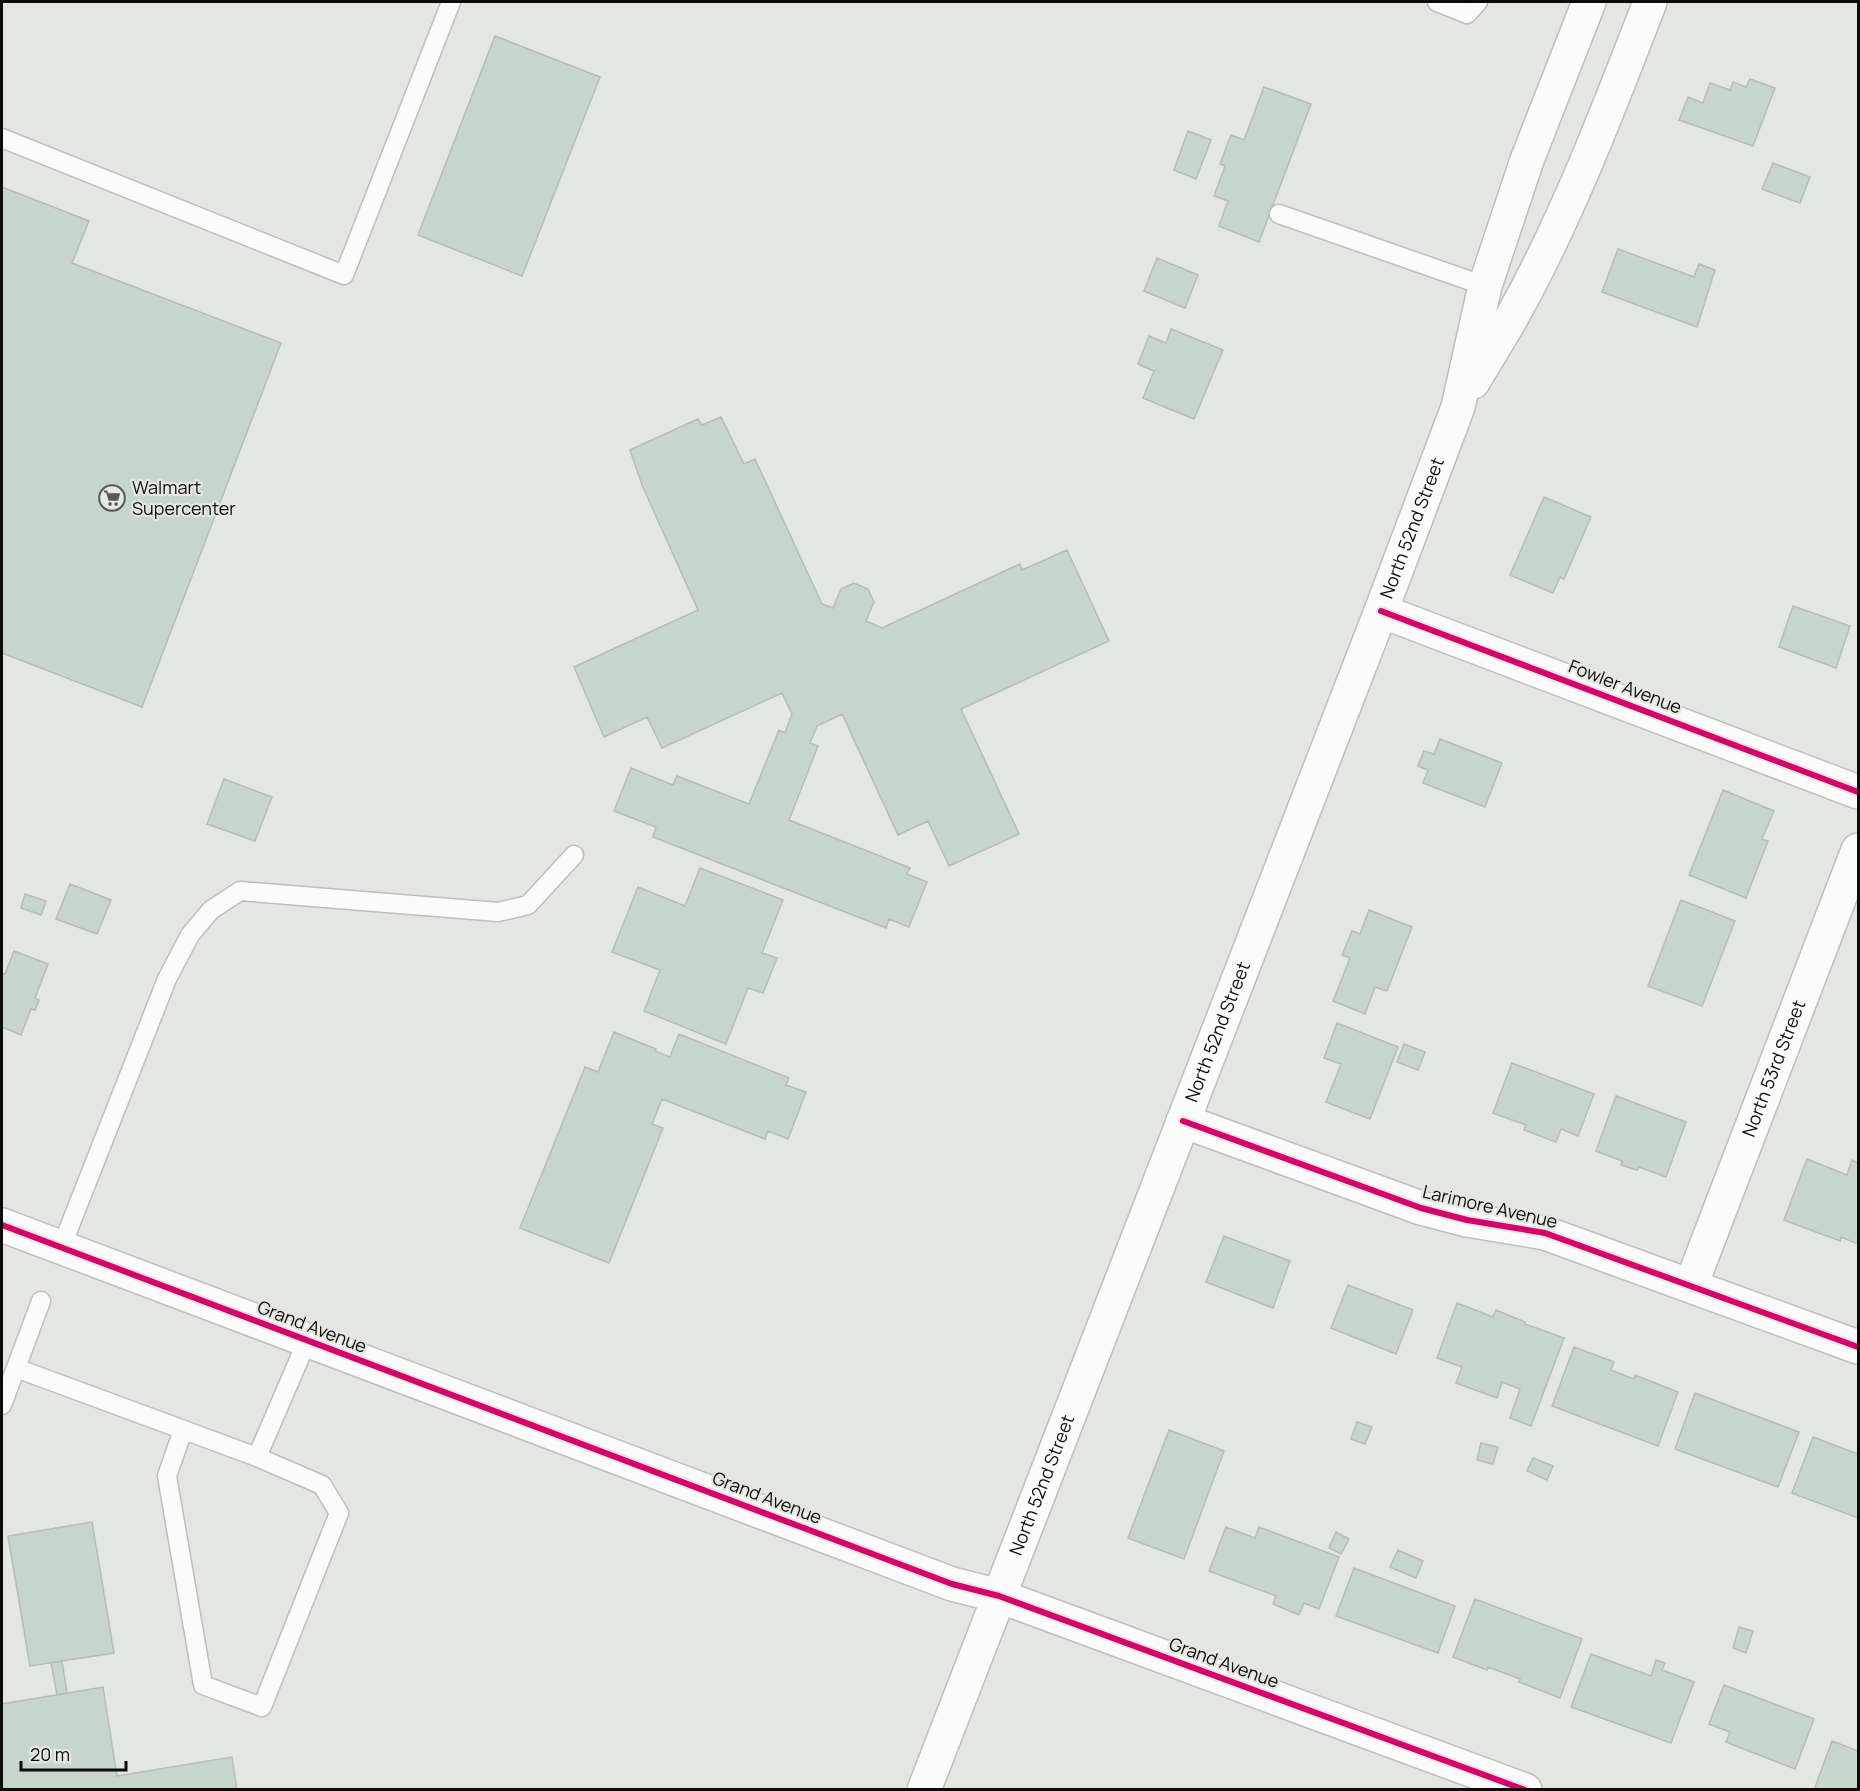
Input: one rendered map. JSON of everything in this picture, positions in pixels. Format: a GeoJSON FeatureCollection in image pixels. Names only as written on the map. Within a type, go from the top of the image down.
{"type":"FeatureCollection","features":[{"type":"Feature","properties":{"kind":"street","name":"North 52nd Street"},"geometry":{"type":"LineString","coordinates":[[924,1790],[1458,407],[1485,286],[1527,160],[1588,2]]}},
{"type":"Feature","properties":{"kind":"street","name":"North 52nd Street"},"geometry":{"type":"LineString","coordinates":[[1458,407],[1513,314],[1556,228],[1607,112],[1650,2]]}},
{"type":"Feature","properties":{"kind":"street","name":"Fowler Avenue"},"geometry":{"type":"LineString","coordinates":[[1381,611],[1858,792]]}},
{"type":"Feature","properties":{"kind":"street","name":"North 53rd Street"},"geometry":{"type":"LineString","coordinates":[[1691,1285],[1858,850]]}},
{"type":"Feature","properties":{"kind":"street","name":"Larimore Avenue"},"geometry":{"type":"LineString","coordinates":[[1183,1121],[1421,1208],[1467,1220],[1545,1233],[1858,1347]]}},
{"type":"Feature","properties":{"kind":"street","name":"Grand Avenue"},"geometry":{"type":"LineString","coordinates":[[2,1225],[952,1584],[999,1596],[1522,1789]]}},
{"type":"Feature","properties":{"kind":"lane"},"geometry":{"type":"LineString","coordinates":[[2,138],[344,275],[451,2]]}},
{"type":"Feature","properties":{"kind":"lane"},"geometry":{"type":"LineString","coordinates":[[1437,2],[1467,14],[1478,2]]}},
{"type":"Feature","properties":{"kind":"lane"},"geometry":{"type":"LineString","coordinates":[[1279,214],[1485,286]]}},
{"type":"Feature","properties":{"kind":"lane"},"geometry":{"type":"LineString","coordinates":[[61,1248],[167,979],[190,935],[211,910],[240,891],[498,912],[528,905],[574,855]]}},
{"type":"Feature","properties":{"kind":"lane"},"geometry":{"type":"LineString","coordinates":[[2,1405],[41,1301]]}},
{"type":"Feature","properties":{"kind":"lane"},"geometry":{"type":"LineString","coordinates":[[257,1457],[306,1341]]}},
{"type":"Feature","properties":{"kind":"lane"},"geometry":{"type":"LineString","coordinates":[[16,1368],[257,1457],[322,1485],[339,1513],[262,1707],[203,1685],[167,1476],[183,1430]]}},
{"type":"Feature","properties":{"kind":"building"},"geometry":{"type":"Polygon","coordinates":[[[495,36],[600,77],[522,276],[418,235],[495,36]]]}},
{"type":"Feature","properties":{"kind":"building"},"geometry":{"type":"Polygon","coordinates":[[[1750,79],[1775,88],[1753,146],[1679,120],[1688,97],[1703,103],[1710,83],[1730,90],[1733,82],[1746,87],[1750,79]]]}},
{"type":"Feature","properties":{"kind":"building"},"geometry":{"type":"Polygon","coordinates":[[[1264,87],[1311,104],[1259,242],[1219,226],[1228,201],[1214,196],[1225,166],[1220,164],[1231,135],[1244,140],[1264,87]]]}},
{"type":"Feature","properties":{"kind":"building"},"geometry":{"type":"Polygon","coordinates":[[[1188,131],[1211,140],[1196,179],[1174,170],[1188,131]]]}},
{"type":"Feature","properties":{"kind":"building"},"geometry":{"type":"Polygon","coordinates":[[[1773,163],[1810,177],[1800,203],[1762,189],[1773,163]]]}},
{"type":"Feature","properties":{"kind":"building","name":"Walmart Supercenter"},"geometry":{"type":"Polygon","coordinates":[[[2,187],[89,221],[72,263],[281,343],[142,707],[2,653],[2,187]]]}},
{"type":"Feature","properties":{"kind":"building"},"geometry":{"type":"Polygon","coordinates":[[[1618,249],[1694,277],[1699,264],[1715,270],[1697,327],[1602,292],[1618,249]]]}},
{"type":"Feature","properties":{"kind":"building"},"geometry":{"type":"Polygon","coordinates":[[[1157,258],[1198,275],[1185,308],[1144,291],[1157,258]]]}},
{"type":"Feature","properties":{"kind":"building"},"geometry":{"type":"Polygon","coordinates":[[[1171,329],[1223,350],[1194,419],[1143,398],[1154,371],[1138,364],[1149,336],[1166,343],[1171,329]]]}},
{"type":"Feature","properties":{"kind":"building"},"geometry":{"type":"Polygon","coordinates":[[[721,417],[744,464],[755,459],[822,604],[833,608],[841,589],[854,583],[868,589],[874,602],[866,621],[882,628],[1020,564],[1022,570],[1067,550],[1109,641],[961,709],[1019,834],[949,866],[928,821],[898,835],[842,714],[817,726],[810,743],[818,746],[789,820],[910,868],[907,874],[927,882],[909,927],[889,919],[886,928],[653,837],[656,827],[614,811],[631,768],[673,785],[677,776],[749,804],[779,730],[785,733],[792,714],[782,693],[662,748],[647,717],[604,737],[574,667],[698,610],[642,485],[630,450],[698,419],[702,425],[721,417]]]}},
{"type":"Feature","properties":{"kind":"building"},"geometry":{"type":"Polygon","coordinates":[[[1544,497],[1591,517],[1564,579],[1560,577],[1553,593],[1510,575],[1544,497]]]}},
{"type":"Feature","properties":{"kind":"building"},"geometry":{"type":"Polygon","coordinates":[[[1793,606],[1850,626],[1836,668],[1779,647],[1793,606]]]}},
{"type":"Feature","properties":{"kind":"building"},"geometry":{"type":"Polygon","coordinates":[[[1440,739],[1502,763],[1485,807],[1423,783],[1428,770],[1418,766],[1424,751],[1434,754],[1440,739]]]}},
{"type":"Feature","properties":{"kind":"building"},"geometry":{"type":"Polygon","coordinates":[[[224,779],[272,797],[255,841],[207,824],[224,779]]]}},
{"type":"Feature","properties":{"kind":"building"},"geometry":{"type":"Polygon","coordinates":[[[1723,790],[1774,811],[1762,839],[1768,841],[1746,898],[1689,875],[1723,790]]]}},
{"type":"Feature","properties":{"kind":"building"},"geometry":{"type":"Polygon","coordinates":[[[700,868],[783,900],[762,953],[777,958],[763,993],[748,988],[726,1044],[644,1011],[660,970],[612,952],[638,887],[685,906],[700,868]]]}},
{"type":"Feature","properties":{"kind":"building"},"geometry":{"type":"Polygon","coordinates":[[[70,884],[111,900],[97,934],[56,919],[70,884]]]}},
{"type":"Feature","properties":{"kind":"building"},"geometry":{"type":"Polygon","coordinates":[[[25,894],[46,901],[41,915],[21,908],[25,894]]]}},
{"type":"Feature","properties":{"kind":"building"},"geometry":{"type":"Polygon","coordinates":[[[1681,900],[1735,921],[1702,1006],[1648,986],[1681,900]]]}},
{"type":"Feature","properties":{"kind":"building"},"geometry":{"type":"Polygon","coordinates":[[[1369,910],[1412,927],[1387,991],[1375,987],[1365,1014],[1333,1001],[1350,958],[1342,955],[1352,931],[1360,934],[1369,910]]]}},
{"type":"Feature","properties":{"kind":"building"},"geometry":{"type":"Polygon","coordinates":[[[14,951],[48,964],[35,998],[39,1000],[35,1010],[31,1009],[21,1035],[2,1027],[2,973],[5,974],[14,951]]]}},
{"type":"Feature","properties":{"kind":"building"},"geometry":{"type":"Polygon","coordinates":[[[1337,1023],[1398,1047],[1370,1119],[1326,1102],[1341,1064],[1324,1058],[1337,1023]]]}},
{"type":"Feature","properties":{"kind":"building"},"geometry":{"type":"Polygon","coordinates":[[[614,1032],[670,1057],[679,1034],[789,1078],[786,1085],[806,1092],[788,1139],[768,1131],[765,1139],[662,1099],[652,1124],[663,1128],[609,1263],[520,1228],[585,1067],[598,1072],[614,1032]]]}},
{"type":"Feature","properties":{"kind":"building"},"geometry":{"type":"Polygon","coordinates":[[[1404,1044],[1425,1052],[1418,1070],[1397,1062],[1404,1044]]]}},
{"type":"Feature","properties":{"kind":"building"},"geometry":{"type":"Polygon","coordinates":[[[1512,1063],[1594,1094],[1578,1136],[1561,1129],[1556,1142],[1524,1130],[1526,1125],[1493,1113],[1512,1063]]]}},
{"type":"Feature","properties":{"kind":"building"},"geometry":{"type":"Polygon","coordinates":[[[1616,1096],[1686,1122],[1666,1177],[1639,1167],[1637,1170],[1621,1165],[1622,1161],[1596,1151],[1616,1096]]]}},
{"type":"Feature","properties":{"kind":"building"},"geometry":{"type":"Polygon","coordinates":[[[1807,1159],[1847,1175],[1852,1160],[1858,1163],[1858,1244],[1841,1237],[1840,1241],[1784,1220],[1807,1159]]]}},
{"type":"Feature","properties":{"kind":"building"},"geometry":{"type":"Polygon","coordinates":[[[1224,1236],[1290,1261],[1273,1308],[1206,1282],[1224,1236]]]}},
{"type":"Feature","properties":{"kind":"building"},"geometry":{"type":"Polygon","coordinates":[[[1348,1285],[1413,1310],[1396,1354],[1331,1328],[1348,1285]]]}},
{"type":"Feature","properties":{"kind":"building"},"geometry":{"type":"Polygon","coordinates":[[[1457,1303],[1493,1317],[1496,1310],[1525,1322],[1525,1324],[1564,1338],[1531,1426],[1510,1418],[1520,1389],[1502,1382],[1497,1398],[1456,1383],[1462,1367],[1437,1358],[1457,1303]]]}},
{"type":"Feature","properties":{"kind":"building"},"geometry":{"type":"Polygon","coordinates":[[[1574,1347],[1614,1362],[1611,1370],[1634,1379],[1635,1375],[1678,1392],[1658,1446],[1552,1406],[1574,1347]]]}},
{"type":"Feature","properties":{"kind":"building"},"geometry":{"type":"Polygon","coordinates":[[[1695,1393],[1799,1432],[1778,1487],[1675,1449],[1695,1393]]]}},
{"type":"Feature","properties":{"kind":"building"},"geometry":{"type":"Polygon","coordinates":[[[1357,1422],[1372,1427],[1365,1444],[1351,1439],[1357,1422]]]}},
{"type":"Feature","properties":{"kind":"building"},"geometry":{"type":"Polygon","coordinates":[[[1169,1430],[1224,1451],[1184,1559],[1128,1538],[1169,1430]]]}},
{"type":"Feature","properties":{"kind":"building"},"geometry":{"type":"Polygon","coordinates":[[[1813,1437],[1858,1454],[1858,1518],[1792,1493],[1813,1437]]]}},
{"type":"Feature","properties":{"kind":"building"},"geometry":{"type":"Polygon","coordinates":[[[1481,1443],[1498,1447],[1493,1464],[1477,1460],[1481,1443]]]}},
{"type":"Feature","properties":{"kind":"building"},"geometry":{"type":"Polygon","coordinates":[[[1533,1458],[1553,1466],[1547,1480],[1527,1471],[1533,1458]]]}},
{"type":"Feature","properties":{"kind":"building"},"geometry":{"type":"Polygon","coordinates":[[[92,1522],[114,1653],[30,1666],[8,1536],[92,1522]]]}},
{"type":"Feature","properties":{"kind":"building"},"geometry":{"type":"Polygon","coordinates":[[[1226,1527],[1255,1538],[1259,1527],[1339,1557],[1319,1609],[1304,1603],[1299,1615],[1273,1604],[1276,1596],[1209,1571],[1226,1527]]]}},
{"type":"Feature","properties":{"kind":"building"},"geometry":{"type":"Polygon","coordinates":[[[1336,1532],[1349,1539],[1341,1554],[1329,1548],[1336,1532]]]}},
{"type":"Feature","properties":{"kind":"building"},"geometry":{"type":"Polygon","coordinates":[[[1398,1550],[1423,1561],[1416,1578],[1390,1567],[1398,1550]]]}},
{"type":"Feature","properties":{"kind":"building"},"geometry":{"type":"Polygon","coordinates":[[[1354,1568],[1455,1606],[1438,1653],[1336,1616],[1354,1568]]]}},
{"type":"Feature","properties":{"kind":"building"},"geometry":{"type":"Polygon","coordinates":[[[1475,1599],[1582,1639],[1560,1698],[1519,1682],[1520,1679],[1453,1657],[1475,1599]]]}},
{"type":"Feature","properties":{"kind":"building"},"geometry":{"type":"Polygon","coordinates":[[[1739,1627],[1753,1631],[1746,1653],[1733,1648],[1739,1627]]]}},
{"type":"Feature","properties":{"kind":"building"},"geometry":{"type":"Polygon","coordinates":[[[1591,1654],[1651,1676],[1656,1660],[1665,1663],[1662,1670],[1694,1682],[1671,1743],[1571,1707],[1591,1654]]]}},
{"type":"Feature","properties":{"kind":"building"},"geometry":{"type":"Polygon","coordinates":[[[62,1661],[67,1693],[57,1695],[51,1663],[62,1661]]]}},
{"type":"Feature","properties":{"kind":"building"},"geometry":{"type":"Polygon","coordinates":[[[1724,1685],[1814,1719],[1795,1769],[1726,1742],[1730,1732],[1709,1724],[1724,1685]]]}},
{"type":"Feature","properties":{"kind":"building"},"geometry":{"type":"Polygon","coordinates":[[[103,1687],[117,1776],[232,1757],[237,1790],[2,1790],[2,1704],[103,1687]]]}},
{"type":"Feature","properties":{"kind":"building"},"geometry":{"type":"Polygon","coordinates":[[[1832,1741],[1858,1751],[1858,1790],[1814,1790],[1832,1741]]]}},
{"type":"Feature","properties":{"kind":"cycle path"},"geometry":{"type":"LineString","coordinates":[[1381,611],[1858,792]]}},
{"type":"Feature","properties":{"kind":"cycle path"},"geometry":{"type":"LineString","coordinates":[[1183,1121],[1421,1208],[1467,1220],[1545,1233],[1858,1347]]}},
{"type":"Feature","properties":{"kind":"cycle path"},"geometry":{"type":"LineString","coordinates":[[2,1225],[952,1584],[999,1596],[1525,1790]]}},
{"type":"Feature","properties":{"kind":"place","name":"Walmart Supercenter"},"geometry":{"type":"Point","coordinates":[112,498]}}]}
